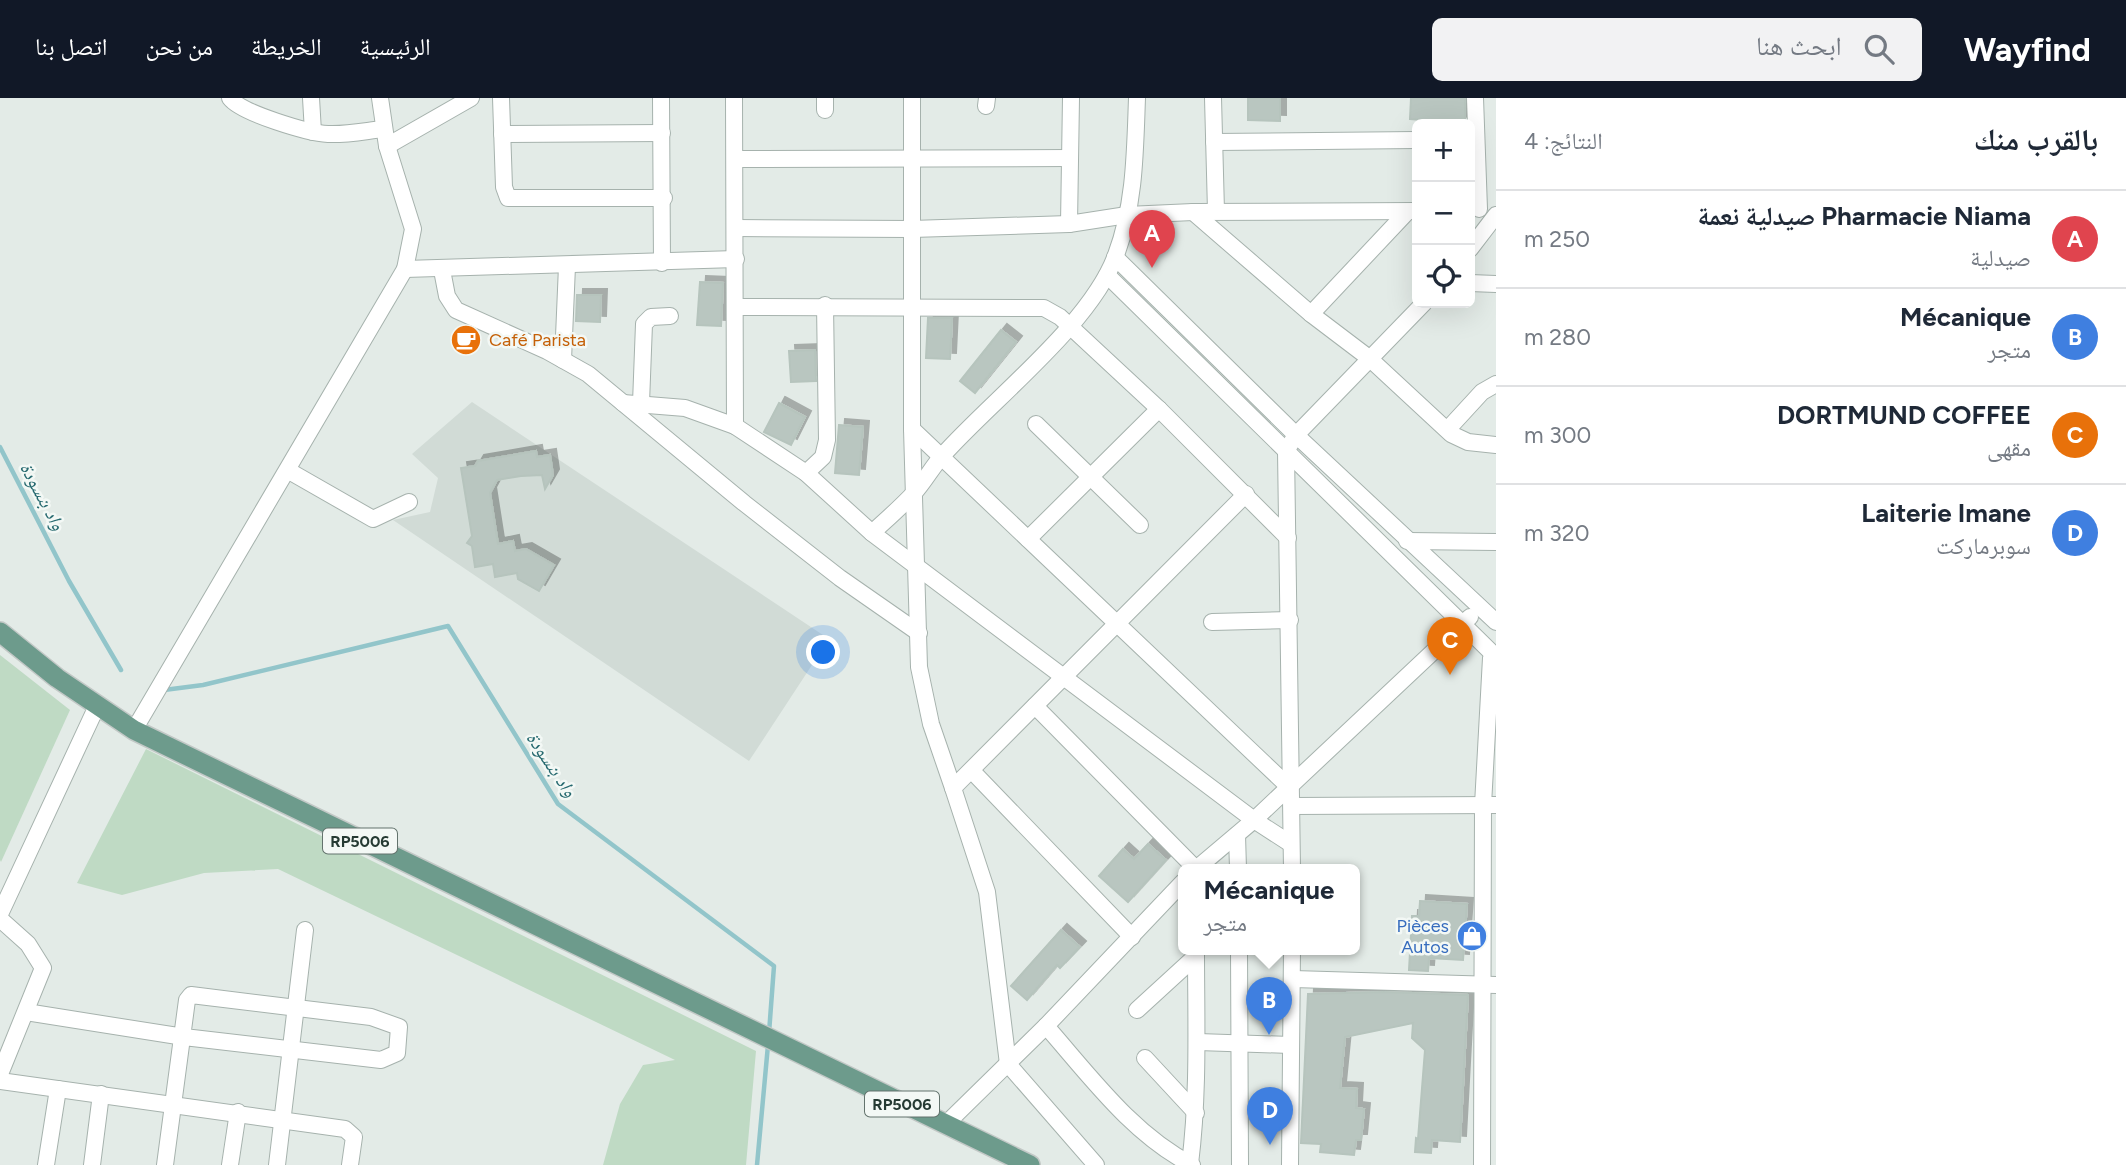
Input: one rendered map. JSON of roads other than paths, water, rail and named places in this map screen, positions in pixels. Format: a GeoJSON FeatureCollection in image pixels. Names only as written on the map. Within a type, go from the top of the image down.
{"type":"FeatureCollection","features":[{"type":"Feature","properties":{"kind":"main road","name":"RP5006"},"geometry":{"type":"LineString","coordinates":[[0,632],[97,706],[134,730],[1030,1165]]}},
{"type":"Feature","properties":{"kind":"street"},"geometry":{"type":"LineString","coordinates":[[230,98],[243,107],[313,132],[336,134],[383,129]]}},
{"type":"Feature","properties":{"kind":"street"},"geometry":{"type":"LineString","coordinates":[[311,98],[313,132]]}},
{"type":"Feature","properties":{"kind":"street"},"geometry":{"type":"LineString","coordinates":[[134,730],[405,270],[413,229],[387,146],[380,98]]}},
{"type":"Feature","properties":{"kind":"street"},"geometry":{"type":"LineString","coordinates":[[387,146],[471,98]]}},
{"type":"Feature","properties":{"kind":"street"},"geometry":{"type":"LineString","coordinates":[[501,98],[508,198],[664,198]]}},
{"type":"Feature","properties":{"kind":"street"},"geometry":{"type":"LineString","coordinates":[[661,98],[664,198],[662,263]]}},
{"type":"Feature","properties":{"kind":"street"},"geometry":{"type":"LineString","coordinates":[[734,98],[735,426]]}},
{"type":"Feature","properties":{"kind":"street"},"geometry":{"type":"LineString","coordinates":[[912,98],[912,429],[919,667],[924,699],[987,892],[1008,1064],[1096,1165]]}},
{"type":"Feature","properties":{"kind":"street"},"geometry":{"type":"LineString","coordinates":[[1069,224],[1071,98]]}},
{"type":"Feature","properties":{"kind":"street"},"geometry":{"type":"LineString","coordinates":[[872,533],[915,492],[941,457],[1068,327],[1089,303],[1107,275],[1127,215],[1135,170],[1137,98]]}},
{"type":"Feature","properties":{"kind":"street"},"geometry":{"type":"LineString","coordinates":[[1213,98],[1216,211]]}},
{"type":"Feature","properties":{"kind":"street"},"geometry":{"type":"LineString","coordinates":[[1473,119],[1475,98]]}},
{"type":"Feature","properties":{"kind":"street"},"geometry":{"type":"LineString","coordinates":[[502,134],[662,133]]}},
{"type":"Feature","properties":{"kind":"street"},"geometry":{"type":"LineString","coordinates":[[1214,142],[1412,140]]}},
{"type":"Feature","properties":{"kind":"street"},"geometry":{"type":"LineString","coordinates":[[736,159],[1070,158]]}},
{"type":"Feature","properties":{"kind":"street"},"geometry":{"type":"LineString","coordinates":[[1473,245],[1496,213],[1475,209]]}},
{"type":"Feature","properties":{"kind":"street"},"geometry":{"type":"LineString","coordinates":[[736,228],[912,229],[1069,224],[1127,215],[1216,211],[1412,211]]}},
{"type":"Feature","properties":{"kind":"street"},"geometry":{"type":"LineString","coordinates":[[1311,314],[1412,211]]}},
{"type":"Feature","properties":{"kind":"street"},"geometry":{"type":"LineString","coordinates":[[1193,212],[1311,314],[1369,358],[1462,440],[1496,445]]}},
{"type":"Feature","properties":{"kind":"street"},"geometry":{"type":"LineString","coordinates":[[1115,257],[1296,435],[1496,622]]}},
{"type":"Feature","properties":{"kind":"street"},"geometry":{"type":"LineString","coordinates":[[405,270],[736,260]]}},
{"type":"Feature","properties":{"kind":"street"},"geometry":{"type":"LineString","coordinates":[[563,360],[567,266]]}},
{"type":"Feature","properties":{"kind":"street"},"geometry":{"type":"LineString","coordinates":[[442,270],[447,296],[456,310],[587,374],[798,545],[919,634]]}},
{"type":"Feature","properties":{"kind":"street"},"geometry":{"type":"LineString","coordinates":[[1107,275],[1493,652],[1489,985],[1482,1165]]}},
{"type":"Feature","properties":{"kind":"street"},"geometry":{"type":"LineString","coordinates":[[1475,283],[1496,284]]}},
{"type":"Feature","properties":{"kind":"street"},"geometry":{"type":"LineString","coordinates":[[806,473],[823,457],[827,440],[825,305]]}},
{"type":"Feature","properties":{"kind":"street"},"geometry":{"type":"LineString","coordinates":[[736,307],[1039,307],[1054,313],[1159,409],[1288,538]]}},
{"type":"Feature","properties":{"kind":"street"},"geometry":{"type":"LineString","coordinates":[[1292,864],[1286,451],[1296,435],[1418,308]]}},
{"type":"Feature","properties":{"kind":"street"},"geometry":{"type":"LineString","coordinates":[[641,403],[645,324],[651,317],[670,316]]}},
{"type":"Feature","properties":{"kind":"street"},"geometry":{"type":"LineString","coordinates":[[1448,429],[1482,393],[1496,384]]}},
{"type":"Feature","properties":{"kind":"street"},"geometry":{"type":"LineString","coordinates":[[622,403],[694,410],[735,426],[806,473],[872,533],[917,568],[1254,820],[1292,844]]}},
{"type":"Feature","properties":{"kind":"street"},"geometry":{"type":"LineString","coordinates":[[1028,539],[1159,409]]}},
{"type":"Feature","properties":{"kind":"street"},"geometry":{"type":"LineString","coordinates":[[1036,424],[1140,525]]}},
{"type":"Feature","properties":{"kind":"street"},"geometry":{"type":"LineString","coordinates":[[912,429],[1290,784]]}},
{"type":"Feature","properties":{"kind":"street"},"geometry":{"type":"LineString","coordinates":[[289,471],[373,519],[409,502]]}},
{"type":"Feature","properties":{"kind":"street"},"geometry":{"type":"LineString","coordinates":[[953,788],[1062,675],[1246,494]]}},
{"type":"Feature","properties":{"kind":"street"},"geometry":{"type":"LineString","coordinates":[[1407,541],[1496,542]]}},
{"type":"Feature","properties":{"kind":"street"},"geometry":{"type":"LineString","coordinates":[[1202,864],[1254,820],[1480,608]]}},
{"type":"Feature","properties":{"kind":"street"},"geometry":{"type":"LineString","coordinates":[[1212,622],[1290,620]]}},
{"type":"Feature","properties":{"kind":"street"},"geometry":{"type":"LineString","coordinates":[[0,1074],[43,966],[28,944],[0,916],[97,706]]}},
{"type":"Feature","properties":{"kind":"street"},"geometry":{"type":"LineString","coordinates":[[1035,706],[1191,864]]}},
{"type":"Feature","properties":{"kind":"street"},"geometry":{"type":"LineString","coordinates":[[972,771],[1132,937]]}},
{"type":"Feature","properties":{"kind":"street"},"geometry":{"type":"LineString","coordinates":[[1292,806],[1490,805]]}},
{"type":"Feature","properties":{"kind":"street"},"geometry":{"type":"LineString","coordinates":[[1237,835],[1238,864]]}},
{"type":"Feature","properties":{"kind":"street"},"geometry":{"type":"LineString","coordinates":[[945,1125],[1046,1026],[1178,888]]}},
{"type":"Feature","properties":{"kind":"street"},"geometry":{"type":"LineString","coordinates":[[277,1165],[305,930]]}},
{"type":"Feature","properties":{"kind":"street"},"geometry":{"type":"LineString","coordinates":[[1137,1010],[1194,955]]}},
{"type":"Feature","properties":{"kind":"street"},"geometry":{"type":"LineString","coordinates":[[1046,1026],[1130,1120],[1167,1151],[1191,1164],[1198,1042],[1196,955]]}},
{"type":"Feature","properties":{"kind":"street"},"geometry":{"type":"LineString","coordinates":[[1239,955],[1240,1165]]}},
{"type":"Feature","properties":{"kind":"street"},"geometry":{"type":"LineString","coordinates":[[1290,1165],[1292,955]]}},
{"type":"Feature","properties":{"kind":"street"},"geometry":{"type":"LineString","coordinates":[[1293,979],[1489,985]]}},
{"type":"Feature","properties":{"kind":"street"},"geometry":{"type":"LineString","coordinates":[[26,1012],[184,1037],[381,1060],[394,1056],[399,1046],[400,1029],[390,1021],[192,995],[187,1000],[184,1037],[165,1165]]}},
{"type":"Feature","properties":{"kind":"street"},"geometry":{"type":"LineString","coordinates":[[1198,1042],[1290,1045]]}},
{"type":"Feature","properties":{"kind":"street"},"geometry":{"type":"LineString","coordinates":[[1145,1058],[1196,1113]]}},
{"type":"Feature","properties":{"kind":"street"},"geometry":{"type":"LineString","coordinates":[[0,1081],[282,1118],[350,1132],[354,1137],[350,1165]]}},
{"type":"Feature","properties":{"kind":"street"},"geometry":{"type":"LineString","coordinates":[[46,1165],[58,1089]]}},
{"type":"Feature","properties":{"kind":"street"},"geometry":{"type":"LineString","coordinates":[[92,1165],[102,1094]]}},
{"type":"Feature","properties":{"kind":"street"},"geometry":{"type":"LineString","coordinates":[[230,1165],[238,1112]]}},
{"type":"Feature","properties":{"kind":"waterway","name":"واد بنسودة"},"geometry":{"type":"LineString","coordinates":[[0,447],[69,581],[121,670]]}},
{"type":"Feature","properties":{"kind":"waterway","name":"واد بنسودة"},"geometry":{"type":"LineString","coordinates":[[164,690],[203,685],[448,626],[558,804],[774,966],[769,1033]]}},
{"type":"Feature","properties":{"kind":"waterway","name":"واد بنسودة"},"geometry":{"type":"LineString","coordinates":[[757,1165],[768,1045]]}},
{"type":"Feature","properties":{"kind":"place","name":"Pharmacie Niama صيدلية نعمة"},"geometry":{"type":"Point","coordinates":[1152,268]}},
{"type":"Feature","properties":{"kind":"place","name":"Café Parista"},"geometry":{"type":"Point","coordinates":[466,340]}},
{"type":"Feature","properties":{"kind":"place","name":"DORTMUND COFFEE"},"geometry":{"type":"Point","coordinates":[1450,675]}},
{"type":"Feature","properties":{"kind":"place","name":"Pièces Autos"},"geometry":{"type":"Point","coordinates":[1472,936]}},
{"type":"Feature","properties":{"kind":"place","name":"Mécanique"},"geometry":{"type":"Point","coordinates":[1269,1035]}},
{"type":"Feature","properties":{"kind":"place","name":"Laiterie Imane"},"geometry":{"type":"Point","coordinates":[1270,1145]}}]}
